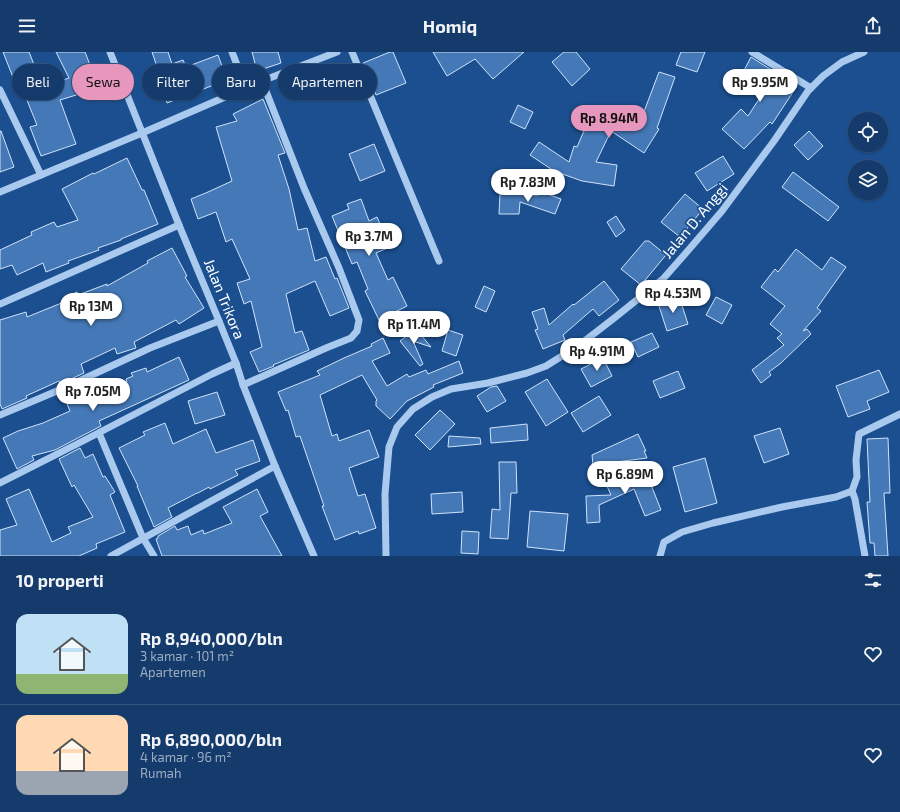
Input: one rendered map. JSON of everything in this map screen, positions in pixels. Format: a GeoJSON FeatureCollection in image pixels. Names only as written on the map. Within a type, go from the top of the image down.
{"type":"FeatureCollection","features":[{"type":"Feature","properties":{"kind":"street","name":"Jalan Trikora"},"geometry":{"type":"LineString","coordinates":[[110,52],[179,226],[236,363],[243,385],[275,466],[314,556]]}},
{"type":"Feature","properties":{"kind":"street"},"geometry":{"type":"LineString","coordinates":[[232,52],[237,64]]}},
{"type":"Feature","properties":{"kind":"street"},"geometry":{"type":"LineString","coordinates":[[270,78],[337,52]]}},
{"type":"Feature","properties":{"kind":"street"},"geometry":{"type":"LineString","coordinates":[[352,52],[439,261]]}},
{"type":"Feature","properties":{"kind":"street"},"geometry":{"type":"LineString","coordinates":[[752,52],[811,88]]}},
{"type":"Feature","properties":{"kind":"street","name":"Jalan D. Anggi"},"geometry":{"type":"LineString","coordinates":[[386,556],[385,494],[389,447],[397,427],[413,409],[432,397],[451,390],[527,373],[546,366],[578,346],[663,279],[722,211],[774,142],[808,91],[823,76],[842,62],[864,52]]}},
{"type":"Feature","properties":{"kind":"street"},"geometry":{"type":"LineString","coordinates":[[0,90],[41,175]]}},
{"type":"Feature","properties":{"kind":"street"},"geometry":{"type":"LineString","coordinates":[[0,192],[218,100]]}},
{"type":"Feature","properties":{"kind":"street"},"geometry":{"type":"LineString","coordinates":[[243,385],[351,338],[357,331],[359,320],[301,181],[269,100]]}},
{"type":"Feature","properties":{"kind":"street"},"geometry":{"type":"LineString","coordinates":[[0,304],[179,226]]}},
{"type":"Feature","properties":{"kind":"street"},"geometry":{"type":"LineString","coordinates":[[0,415],[64,388],[150,348],[219,321]]}},
{"type":"Feature","properties":{"kind":"street"},"geometry":{"type":"LineString","coordinates":[[0,483],[236,363]]}},
{"type":"Feature","properties":{"kind":"street"},"geometry":{"type":"LineString","coordinates":[[865,556],[855,499],[852,490],[857,477],[856,460],[859,434],[900,414]]}},
{"type":"Feature","properties":{"kind":"street"},"geometry":{"type":"LineString","coordinates":[[99,433],[143,538],[154,556]]}},
{"type":"Feature","properties":{"kind":"street"},"geometry":{"type":"LineString","coordinates":[[111,556],[275,466]]}},
{"type":"Feature","properties":{"kind":"street"},"geometry":{"type":"LineString","coordinates":[[660,556],[664,542],[682,532],[713,523],[782,507],[836,497],[852,490]]}},
{"type":"Feature","properties":{"kind":"building"},"geometry":{"type":"Polygon","coordinates":[[[3,52],[29,52],[34,64],[12,64],[12,75],[3,52]]]}},
{"type":"Feature","properties":{"kind":"building"},"geometry":{"type":"Polygon","coordinates":[[[56,52],[85,52],[90,64],[72,64],[72,96],[64,99],[64,80],[69,78],[64,68],[64,64],[62,64],[56,52]]]}},
{"type":"Feature","properties":{"kind":"building"},"geometry":{"type":"Polygon","coordinates":[[[152,52],[168,52],[172,64],[156,64],[152,52]]]}},
{"type":"Feature","properties":{"kind":"building"},"geometry":{"type":"Polygon","coordinates":[[[252,52],[278,52],[281,63],[270,67],[270,64],[255,64],[252,52]]]}},
{"type":"Feature","properties":{"kind":"building"},"geometry":{"type":"Polygon","coordinates":[[[393,52],[406,83],[377,95],[377,64],[363,63],[393,52]]]}},
{"type":"Feature","properties":{"kind":"building"},"geometry":{"type":"Polygon","coordinates":[[[433,52],[524,52],[493,79],[475,59],[447,76],[433,52]]]}},
{"type":"Feature","properties":{"kind":"building"},"geometry":{"type":"Polygon","coordinates":[[[564,52],[576,52],[590,69],[572,86],[552,62],[564,52]]]}},
{"type":"Feature","properties":{"kind":"building"},"geometry":{"type":"Polygon","coordinates":[[[681,52],[705,52],[697,72],[676,65],[681,52]]]}},
{"type":"Feature","properties":{"kind":"building"},"geometry":{"type":"Polygon","coordinates":[[[218,55],[221,64],[212,64],[212,86],[204,89],[204,64],[194,64],[218,55]]]}},
{"type":"Feature","properties":{"kind":"building"},"geometry":{"type":"Polygon","coordinates":[[[751,57],[797,86],[772,124],[770,122],[744,149],[722,129],[741,109],[748,116],[763,93],[739,80],[751,57]]]}},
{"type":"Feature","properties":{"kind":"building"},"geometry":{"type":"Polygon","coordinates":[[[183,60],[185,64],[172,64],[183,60]]]}},
{"type":"Feature","properties":{"kind":"building"},"geometry":{"type":"Polygon","coordinates":[[[659,72],[675,77],[657,128],[659,129],[644,153],[611,131],[596,162],[617,165],[614,186],[582,181],[554,171],[530,155],[539,142],[569,162],[574,146],[577,147],[594,108],[634,126],[645,109],[659,72]]]}},
{"type":"Feature","properties":{"kind":"building"},"geometry":{"type":"Polygon","coordinates":[[[27,100],[60,100],[76,144],[41,156],[30,127],[37,125],[27,100]]]}},
{"type":"Feature","properties":{"kind":"building"},"geometry":{"type":"Polygon","coordinates":[[[166,100],[175,100],[167,103],[166,100]]]}},
{"type":"Feature","properties":{"kind":"building"},"geometry":{"type":"Polygon","coordinates":[[[263,100],[285,153],[278,155],[289,189],[298,230],[307,228],[315,261],[326,257],[335,279],[337,278],[349,308],[330,316],[315,281],[286,294],[295,333],[302,331],[309,350],[259,372],[250,352],[262,347],[251,301],[244,304],[237,283],[250,279],[232,239],[226,242],[216,212],[198,219],[191,199],[232,181],[216,127],[237,121],[233,114],[263,100]]]}},
{"type":"Feature","properties":{"kind":"building"},"geometry":{"type":"Polygon","coordinates":[[[518,105],[533,112],[525,129],[510,122],[518,105]]]}},
{"type":"Feature","properties":{"kind":"building"},"geometry":{"type":"Polygon","coordinates":[[[0,131],[14,167],[0,172],[0,131]]]}},
{"type":"Feature","properties":{"kind":"building"},"geometry":{"type":"Polygon","coordinates":[[[809,131],[823,146],[808,160],[794,145],[809,131]]]}},
{"type":"Feature","properties":{"kind":"building"},"geometry":{"type":"Polygon","coordinates":[[[374,144],[385,171],[360,181],[349,154],[374,144]]]}},
{"type":"Feature","properties":{"kind":"building"},"geometry":{"type":"Polygon","coordinates":[[[723,156],[734,174],[707,191],[695,173],[723,156]]]}},
{"type":"Feature","properties":{"kind":"building"},"geometry":{"type":"Polygon","coordinates":[[[127,158],[142,190],[144,190],[158,224],[98,248],[99,250],[68,261],[69,263],[46,272],[43,263],[17,275],[12,265],[0,269],[0,250],[32,235],[31,232],[54,222],[57,227],[78,220],[62,189],[127,158]]]}},
{"type":"Feature","properties":{"kind":"building"},"geometry":{"type":"Polygon","coordinates":[[[793,172],[839,207],[828,221],[782,187],[793,172]]]}},
{"type":"Feature","properties":{"kind":"building"},"geometry":{"type":"Polygon","coordinates":[[[539,191],[561,199],[555,214],[520,202],[519,214],[499,214],[500,194],[538,195],[539,191]]]}},
{"type":"Feature","properties":{"kind":"building"},"geometry":{"type":"Polygon","coordinates":[[[685,194],[703,209],[680,237],[661,222],[685,194]]]}},
{"type":"Feature","properties":{"kind":"building"},"geometry":{"type":"Polygon","coordinates":[[[361,199],[369,221],[377,217],[390,247],[376,253],[388,280],[393,277],[407,306],[379,320],[365,291],[368,289],[357,262],[352,264],[332,216],[349,209],[347,204],[361,199]]]}},
{"type":"Feature","properties":{"kind":"building"},"geometry":{"type":"Polygon","coordinates":[[[616,216],[625,230],[616,237],[607,222],[616,216]]]}},
{"type":"Feature","properties":{"kind":"building"},"geometry":{"type":"Polygon","coordinates":[[[645,241],[649,241],[666,255],[641,285],[621,269],[645,241]]]}},
{"type":"Feature","properties":{"kind":"building"},"geometry":{"type":"Polygon","coordinates":[[[172,248],[187,276],[185,277],[204,308],[179,324],[176,320],[134,342],[136,348],[117,354],[115,348],[81,364],[84,373],[60,384],[59,381],[2,409],[0,404],[0,320],[26,312],[27,317],[64,302],[63,298],[77,292],[78,295],[107,284],[107,286],[148,263],[147,261],[172,248]]]}},
{"type":"Feature","properties":{"kind":"building"},"geometry":{"type":"Polygon","coordinates":[[[796,249],[822,270],[831,257],[846,267],[817,308],[821,311],[803,331],[807,329],[811,334],[781,363],[769,372],[771,375],[761,383],[752,370],[784,345],[777,338],[782,334],[770,324],[785,306],[761,287],[775,269],[778,272],[796,249]]]}},
{"type":"Feature","properties":{"kind":"building"},"geometry":{"type":"Polygon","coordinates":[[[604,281],[619,300],[599,316],[593,309],[563,335],[565,340],[543,349],[535,330],[538,329],[532,312],[544,308],[549,325],[573,304],[574,305],[604,281]]]}},
{"type":"Feature","properties":{"kind":"building"},"geometry":{"type":"Polygon","coordinates":[[[484,286],[495,291],[486,312],[475,307],[484,286]]]}},
{"type":"Feature","properties":{"kind":"building"},"geometry":{"type":"Polygon","coordinates":[[[679,296],[688,324],[667,331],[658,303],[679,296]]]}},
{"type":"Feature","properties":{"kind":"building"},"geometry":{"type":"Polygon","coordinates":[[[716,297],[732,305],[722,324],[706,315],[716,297]]]}},
{"type":"Feature","properties":{"kind":"building"},"geometry":{"type":"Polygon","coordinates":[[[416,329],[431,347],[413,341],[423,364],[420,366],[400,341],[416,329]]]}},
{"type":"Feature","properties":{"kind":"building"},"geometry":{"type":"Polygon","coordinates":[[[448,330],[463,335],[456,356],[442,351],[448,330]]]}},
{"type":"Feature","properties":{"kind":"building"},"geometry":{"type":"Polygon","coordinates":[[[652,333],[659,347],[638,357],[631,342],[652,333]]]}},
{"type":"Feature","properties":{"kind":"building"},"geometry":{"type":"Polygon","coordinates":[[[383,338],[390,353],[372,361],[387,386],[407,374],[409,377],[426,370],[428,374],[459,361],[463,373],[433,385],[434,387],[407,401],[390,419],[376,406],[377,400],[362,375],[320,395],[332,436],[337,434],[339,441],[369,430],[379,457],[349,468],[358,496],[365,494],[376,528],[359,534],[358,531],[335,540],[322,506],[324,506],[300,436],[296,437],[288,410],[286,411],[278,392],[320,375],[317,371],[372,346],[371,344],[383,338]]]}},
{"type":"Feature","properties":{"kind":"building"},"geometry":{"type":"Polygon","coordinates":[[[179,357],[189,380],[99,421],[101,426],[55,450],[32,456],[34,460],[17,469],[3,438],[70,411],[67,404],[88,395],[90,399],[127,382],[126,379],[133,376],[131,373],[146,368],[147,372],[179,357]]]}},
{"type":"Feature","properties":{"kind":"building"},"geometry":{"type":"Polygon","coordinates":[[[603,358],[612,376],[591,387],[581,369],[603,358]]]}},
{"type":"Feature","properties":{"kind":"building"},"geometry":{"type":"Polygon","coordinates":[[[879,370],[889,392],[867,401],[870,409],[848,417],[836,386],[879,370]]]}},
{"type":"Feature","properties":{"kind":"building"},"geometry":{"type":"Polygon","coordinates":[[[678,371],[685,388],[660,398],[653,381],[678,371]]]}},
{"type":"Feature","properties":{"kind":"building"},"geometry":{"type":"Polygon","coordinates":[[[547,379],[568,412],[546,426],[525,392],[547,379]]]}},
{"type":"Feature","properties":{"kind":"building"},"geometry":{"type":"Polygon","coordinates":[[[497,386],[506,401],[487,412],[477,396],[491,387],[497,386]]]}},
{"type":"Feature","properties":{"kind":"building"},"geometry":{"type":"Polygon","coordinates":[[[217,392],[225,415],[195,424],[188,401],[217,392]]]}},
{"type":"Feature","properties":{"kind":"building"},"geometry":{"type":"Polygon","coordinates":[[[599,396],[611,415],[583,432],[571,413],[599,396]]]}},
{"type":"Feature","properties":{"kind":"building"},"geometry":{"type":"Polygon","coordinates":[[[440,410],[455,424],[430,450],[415,435],[440,410]]]}},
{"type":"Feature","properties":{"kind":"building"},"geometry":{"type":"Polygon","coordinates":[[[165,423],[173,444],[206,429],[216,453],[253,440],[260,461],[235,470],[238,475],[210,489],[209,487],[168,508],[172,517],[154,527],[138,486],[119,448],[145,435],[143,432],[165,423]]]}},
{"type":"Feature","properties":{"kind":"building"},"geometry":{"type":"Polygon","coordinates":[[[527,424],[528,440],[491,443],[490,428],[527,424]]]}},
{"type":"Feature","properties":{"kind":"building"},"geometry":{"type":"Polygon","coordinates":[[[780,428],[789,454],[764,463],[754,436],[780,428]]]}},
{"type":"Feature","properties":{"kind":"building"},"geometry":{"type":"Polygon","coordinates":[[[638,434],[646,451],[644,451],[647,458],[593,465],[592,455],[638,434]]]}},
{"type":"Feature","properties":{"kind":"building"},"geometry":{"type":"Polygon","coordinates":[[[449,436],[480,438],[481,444],[448,447],[449,436]]]}},
{"type":"Feature","properties":{"kind":"building"},"geometry":{"type":"Polygon","coordinates":[[[888,438],[890,493],[884,493],[888,556],[875,556],[874,543],[870,543],[867,502],[870,502],[867,439],[888,438]]]}},
{"type":"Feature","properties":{"kind":"building"},"geometry":{"type":"Polygon","coordinates":[[[80,448],[85,458],[93,454],[103,477],[105,476],[115,492],[110,495],[125,532],[96,544],[97,548],[79,556],[0,556],[0,530],[17,525],[6,499],[29,489],[52,542],[71,533],[68,527],[93,517],[74,485],[72,487],[59,459],[80,448]]]}},
{"type":"Feature","properties":{"kind":"building"},"geometry":{"type":"Polygon","coordinates":[[[705,458],[717,503],[685,512],[673,467],[705,458]]]}},
{"type":"Feature","properties":{"kind":"building"},"geometry":{"type":"Polygon","coordinates":[[[499,462],[516,462],[517,493],[511,493],[508,539],[490,538],[492,509],[500,510],[499,462]]]}},
{"type":"Feature","properties":{"kind":"building"},"geometry":{"type":"Polygon","coordinates":[[[644,467],[661,510],[645,516],[634,489],[599,505],[600,522],[587,523],[586,496],[611,495],[606,484],[644,467]]]}},
{"type":"Feature","properties":{"kind":"building"},"geometry":{"type":"Polygon","coordinates":[[[257,489],[268,512],[260,516],[282,556],[162,556],[156,539],[158,536],[175,526],[177,530],[188,526],[191,535],[203,530],[204,534],[232,523],[223,507],[257,489]]]}},
{"type":"Feature","properties":{"kind":"building"},"geometry":{"type":"Polygon","coordinates":[[[462,492],[463,512],[432,514],[431,494],[462,492]]]}},
{"type":"Feature","properties":{"kind":"building"},"geometry":{"type":"Polygon","coordinates":[[[530,511],[568,514],[564,551],[527,547],[530,511]]]}},
{"type":"Feature","properties":{"kind":"building"},"geometry":{"type":"Polygon","coordinates":[[[462,531],[479,532],[478,554],[461,553],[462,531]]]}}]}
